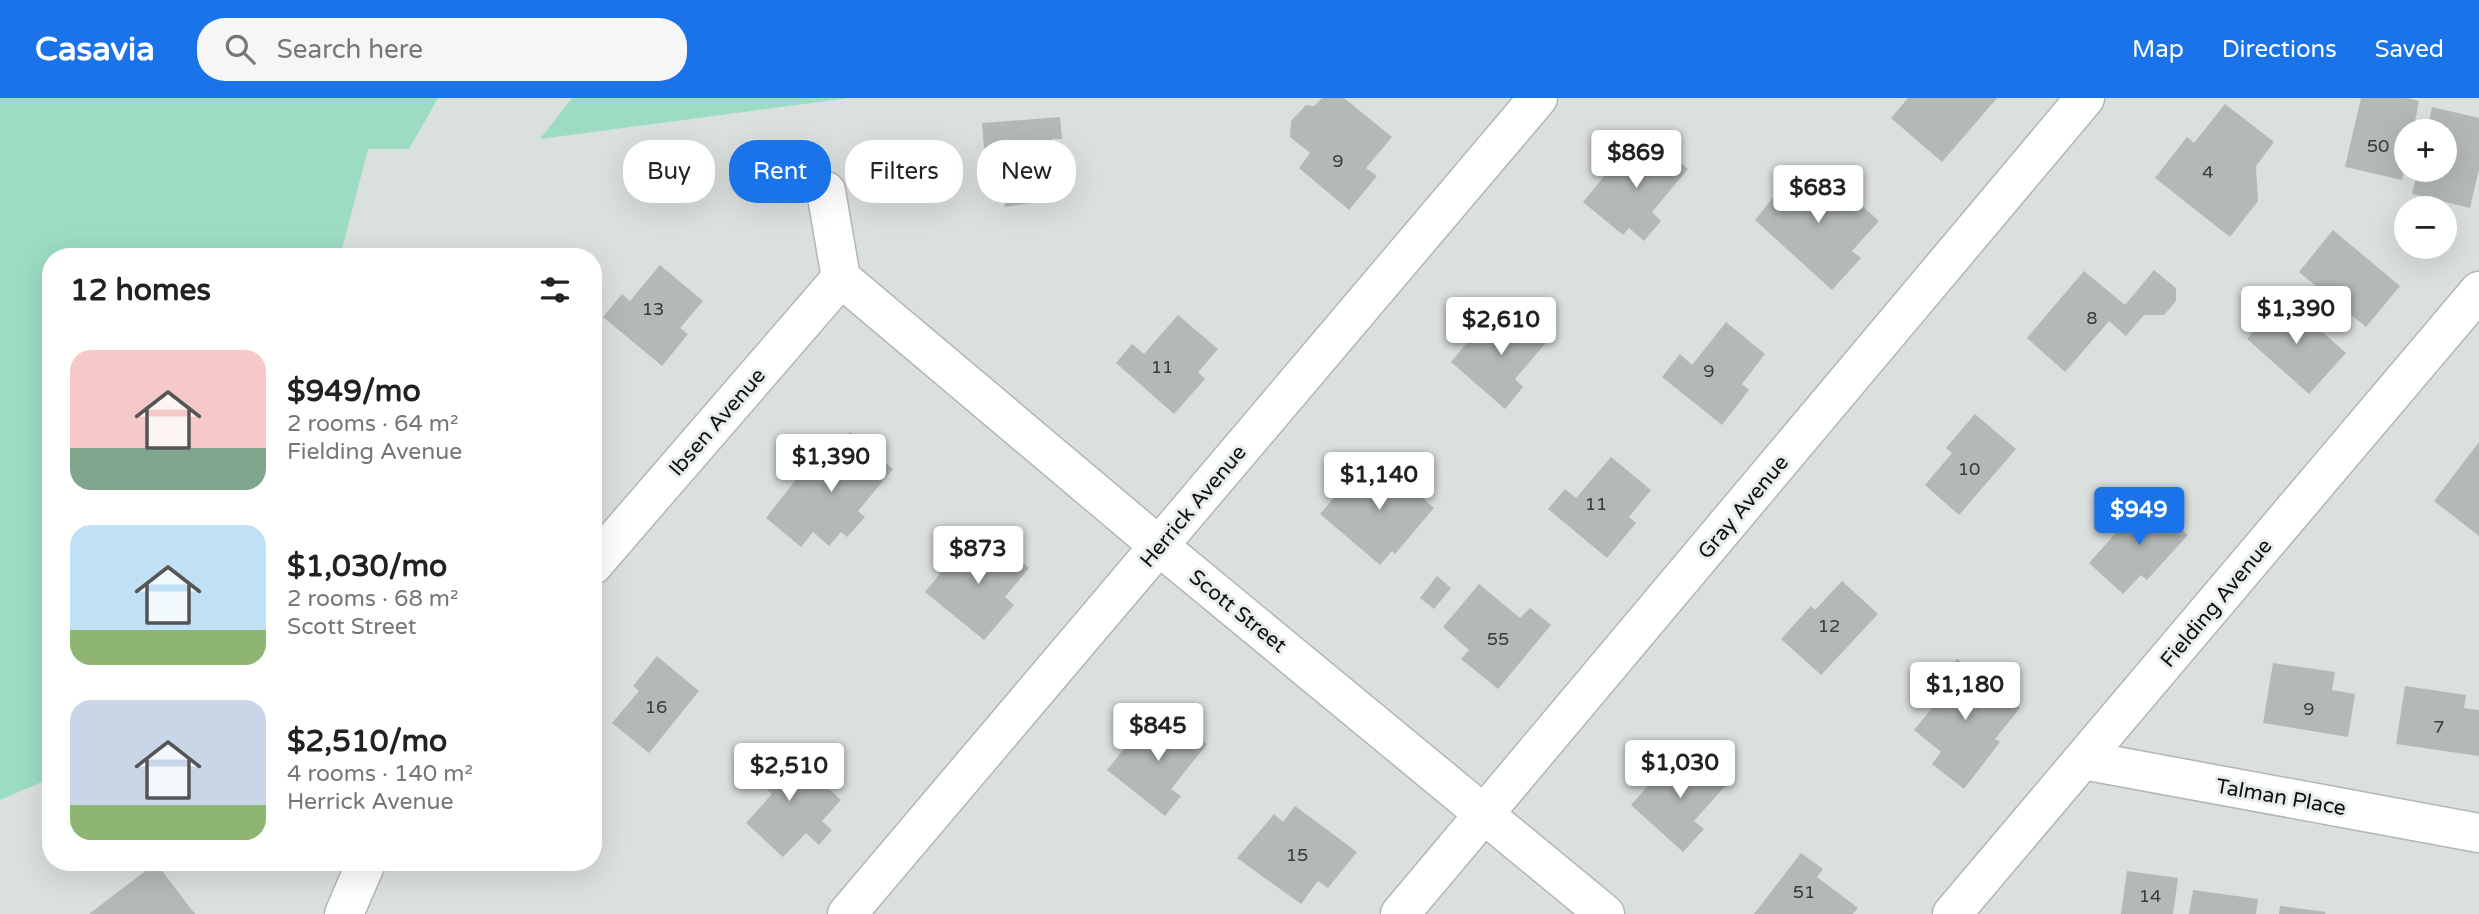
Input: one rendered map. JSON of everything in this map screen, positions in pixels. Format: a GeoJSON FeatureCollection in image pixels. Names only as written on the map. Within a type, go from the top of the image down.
{"type":"FeatureCollection","features":[{"type":"Feature","properties":{"kind":"street","name":"Herrick Avenue"},"geometry":{"type":"LineString","coordinates":[[847,914],[1538,98]]}},
{"type":"Feature","properties":{"kind":"street","name":"Gray Avenue"},"geometry":{"type":"LineString","coordinates":[[1401,914],[2084,98]]}},
{"type":"Feature","properties":{"kind":"street"},"geometry":{"type":"LineString","coordinates":[[828,203],[841,278]]}},
{"type":"Feature","properties":{"kind":"street","name":"Scott Street"},"geometry":{"type":"LineString","coordinates":[[841,278],[1159,546],[1605,914]]}},
{"type":"Feature","properties":{"kind":"street","name":"Ibsen Avenue"},"geometry":{"type":"LineString","coordinates":[[602,555],[841,278]]}},
{"type":"Feature","properties":{"kind":"street","name":"Fielding Avenue"},"geometry":{"type":"LineString","coordinates":[[1952,914],[2479,291]]}},
{"type":"Feature","properties":{"kind":"street","name":"Talman Place"},"geometry":{"type":"LineString","coordinates":[[2083,760],[2479,832]]}},
{"type":"Feature","properties":{"kind":"street"},"geometry":{"type":"LineString","coordinates":[[344,914],[363,871]]}},
{"type":"Feature","properties":{"kind":"green space"},"geometry":{"type":"Polygon","coordinates":[[[0,98],[438,98],[409,149],[368,149],[342,248],[42,248],[42,782],[0,800],[0,98]]]}},
{"type":"Feature","properties":{"kind":"green space"},"geometry":{"type":"Polygon","coordinates":[[[572,98],[848,98],[540,139],[572,98]]]}},
{"type":"Feature","properties":{"kind":"building"},"geometry":{"type":"Polygon","coordinates":[[[1322,98],[1344,98],[1392,137],[1366,168],[1377,176],[1349,210],[1299,168],[1310,153],[1290,137],[1291,121],[1306,105],[1314,106],[1322,98]]]}},
{"type":"Feature","properties":{"kind":"building"},"geometry":{"type":"Polygon","coordinates":[[[1908,98],[1997,98],[1942,162],[1891,118],[1908,98]]]}},
{"type":"Feature","properties":{"kind":"building"},"geometry":{"type":"Polygon","coordinates":[[[2361,98],[2406,98],[2419,101],[2415,119],[2394,119],[2394,178],[2345,167],[2361,98]]]}},
{"type":"Feature","properties":{"kind":"building"},"geometry":{"type":"Polygon","coordinates":[[[2225,104],[2274,142],[2256,166],[2258,201],[2230,237],[2155,178],[2187,137],[2194,143],[2225,104]]]}},
{"type":"Feature","properties":{"kind":"building"},"geometry":{"type":"Polygon","coordinates":[[[2432,107],[2479,118],[2479,169],[2470,208],[2457,205],[2457,196],[2412,194],[2415,182],[2457,182],[2457,119],[2430,119],[2432,107]]]}},
{"type":"Feature","properties":{"kind":"building"},"geometry":{"type":"Polygon","coordinates":[[[1060,117],[1062,139],[983,140],[982,123],[1060,117]]]}},
{"type":"Feature","properties":{"kind":"building"},"geometry":{"type":"Polygon","coordinates":[[[1650,138],[1688,169],[1652,212],[1661,221],[1644,241],[1629,228],[1623,235],[1583,202],[1617,161],[1625,168],[1650,138]]]}},
{"type":"Feature","properties":{"kind":"building"},"geometry":{"type":"Polygon","coordinates":[[[1822,170],[1879,221],[1852,251],[1861,258],[1832,290],[1755,220],[1789,178],[1822,170]]]}},
{"type":"Feature","properties":{"kind":"building"},"geometry":{"type":"Polygon","coordinates":[[[1004,203],[1032,203],[1005,207],[1004,203]]]}},
{"type":"Feature","properties":{"kind":"building"},"geometry":{"type":"Polygon","coordinates":[[[2333,230],[2400,286],[2366,327],[2299,272],[2333,230]]]}},
{"type":"Feature","properties":{"kind":"building"},"geometry":{"type":"Polygon","coordinates":[[[660,265],[703,301],[680,328],[688,334],[662,366],[603,317],[622,294],[630,301],[660,265]]]}},
{"type":"Feature","properties":{"kind":"building"},"geometry":{"type":"Polygon","coordinates":[[[2154,270],[2176,288],[2176,301],[2164,315],[2144,315],[2126,336],[2109,321],[2065,372],[2027,338],[2084,271],[2125,305],[2154,270]]]}},
{"type":"Feature","properties":{"kind":"building"},"geometry":{"type":"Polygon","coordinates":[[[2284,298],[2346,353],[2309,394],[2247,339],[2284,298]]]}},
{"type":"Feature","properties":{"kind":"building"},"geometry":{"type":"Polygon","coordinates":[[[1513,308],[1549,339],[1515,379],[1523,387],[1505,409],[1451,362],[1480,327],[1489,335],[1513,308]]]}},
{"type":"Feature","properties":{"kind":"building"},"geometry":{"type":"Polygon","coordinates":[[[1178,315],[1218,349],[1198,372],[1205,379],[1174,414],[1116,363],[1132,344],[1144,354],[1178,315]]]}},
{"type":"Feature","properties":{"kind":"building"},"geometry":{"type":"Polygon","coordinates":[[[1726,322],[1765,354],[1742,384],[1749,390],[1722,425],[1662,377],[1680,354],[1692,365],[1726,322]]]}},
{"type":"Feature","properties":{"kind":"building"},"geometry":{"type":"Polygon","coordinates":[[[1975,414],[2016,449],[1959,515],[1925,485],[1952,453],[1946,448],[1975,414]]]}},
{"type":"Feature","properties":{"kind":"building"},"geometry":{"type":"Polygon","coordinates":[[[850,432],[893,469],[858,511],[865,517],[847,537],[841,532],[829,546],[813,532],[801,547],[766,518],[815,455],[824,462],[850,432]]]}},
{"type":"Feature","properties":{"kind":"building"},"geometry":{"type":"Polygon","coordinates":[[[2479,442],[2479,536],[2434,501],[2479,442]]]}},
{"type":"Feature","properties":{"kind":"building"},"geometry":{"type":"Polygon","coordinates":[[[1611,457],[1651,490],[1629,517],[1636,523],[1607,558],[1548,509],[1565,489],[1576,498],[1611,457]]]}},
{"type":"Feature","properties":{"kind":"building"},"geometry":{"type":"Polygon","coordinates":[[[1385,458],[1424,491],[1420,496],[1434,508],[1395,554],[1392,551],[1380,565],[1320,514],[1350,480],[1360,488],[1385,458]]]}},
{"type":"Feature","properties":{"kind":"building"},"geometry":{"type":"Polygon","coordinates":[[[2147,498],[2188,535],[2147,580],[2141,575],[2123,594],[2089,563],[2147,498]]]}},
{"type":"Feature","properties":{"kind":"building"},"geometry":{"type":"Polygon","coordinates":[[[990,535],[1029,568],[1005,597],[1014,605],[984,640],[925,592],[940,574],[936,570],[953,550],[967,563],[990,535]]]}},
{"type":"Feature","properties":{"kind":"building"},"geometry":{"type":"Polygon","coordinates":[[[1437,576],[1451,588],[1434,609],[1420,598],[1437,576]]]}},
{"type":"Feature","properties":{"kind":"building"},"geometry":{"type":"Polygon","coordinates":[[[1842,581],[1878,614],[1821,675],[1781,639],[1811,606],[1815,610],[1842,581]]]}},
{"type":"Feature","properties":{"kind":"building"},"geometry":{"type":"Polygon","coordinates":[[[1479,584],[1520,618],[1530,608],[1551,625],[1498,689],[1461,659],[1469,650],[1443,627],[1479,584]]]}},
{"type":"Feature","properties":{"kind":"building"},"geometry":{"type":"Polygon","coordinates":[[[657,656],[699,691],[649,753],[612,723],[639,691],[633,686],[657,656]]]}},
{"type":"Feature","properties":{"kind":"building"},"geometry":{"type":"Polygon","coordinates":[[[1957,659],[2020,708],[1995,739],[2000,742],[1964,789],[1932,764],[1941,752],[1914,730],[1937,702],[1928,696],[1957,659]]]}},
{"type":"Feature","properties":{"kind":"building"},"geometry":{"type":"Polygon","coordinates":[[[2273,663],[2335,672],[2332,690],[2355,694],[2348,737],[2263,723],[2273,663]]]}},
{"type":"Feature","properties":{"kind":"building"},"geometry":{"type":"Polygon","coordinates":[[[2405,686],[2466,695],[2464,708],[2479,710],[2479,756],[2396,744],[2405,686]]]}},
{"type":"Feature","properties":{"kind":"building"},"geometry":{"type":"Polygon","coordinates":[[[1169,714],[1207,744],[1171,789],[1181,796],[1165,816],[1107,770],[1135,735],[1146,743],[1169,714]]]}},
{"type":"Feature","properties":{"kind":"building"},"geometry":{"type":"Polygon","coordinates":[[[1693,752],[1728,783],[1694,821],[1704,829],[1683,852],[1631,805],[1661,771],[1669,778],[1693,752]]]}},
{"type":"Feature","properties":{"kind":"building"},"geometry":{"type":"Polygon","coordinates":[[[752,753],[781,755],[793,767],[798,761],[841,800],[822,821],[832,830],[819,845],[806,833],[783,857],[746,823],[772,794],[741,766],[752,753]]]}},
{"type":"Feature","properties":{"kind":"building"},"geometry":{"type":"Polygon","coordinates":[[[1295,806],[1357,852],[1328,888],[1318,881],[1301,904],[1237,858],[1274,814],[1283,822],[1295,806]]]}},
{"type":"Feature","properties":{"kind":"building"},"geometry":{"type":"Polygon","coordinates":[[[1801,853],[1823,869],[1817,877],[1858,908],[1853,914],[1754,914],[1801,853]]]}},
{"type":"Feature","properties":{"kind":"building"},"geometry":{"type":"Polygon","coordinates":[[[145,871],[162,871],[195,914],[89,914],[145,871]]]}},
{"type":"Feature","properties":{"kind":"building"},"geometry":{"type":"Polygon","coordinates":[[[2127,871],[2178,878],[2173,914],[2121,914],[2127,871]]]}},
{"type":"Feature","properties":{"kind":"building"},"geometry":{"type":"Polygon","coordinates":[[[2193,890],[2258,899],[2256,914],[2189,914],[2193,890]]]}},
{"type":"Feature","properties":{"kind":"building"},"geometry":{"type":"Polygon","coordinates":[[[2280,906],[2326,912],[2279,914],[2280,906]]]}}]}
